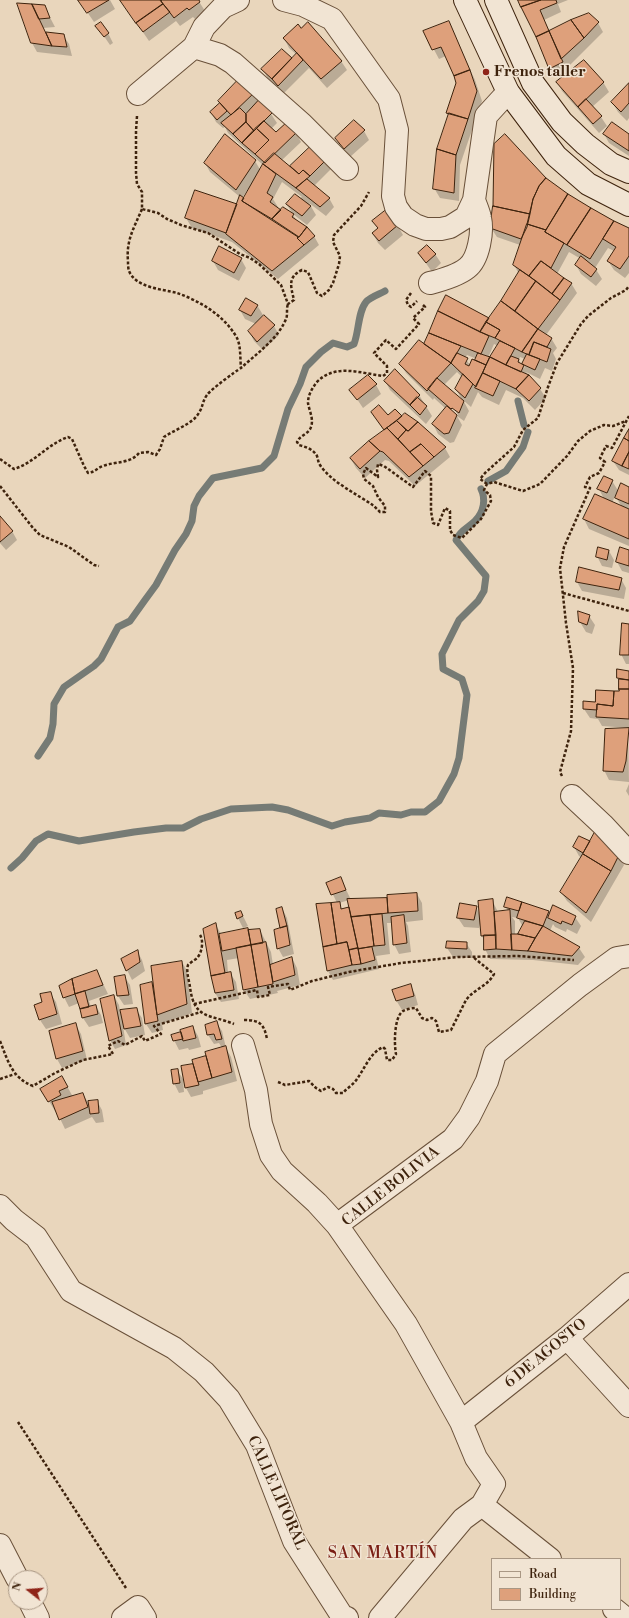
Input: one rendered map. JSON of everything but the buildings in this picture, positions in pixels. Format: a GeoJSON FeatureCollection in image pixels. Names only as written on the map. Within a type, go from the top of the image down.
{"type":"FeatureCollection","features":[{"type":"Feature","properties":{"kind":"street"},"geometry":{"type":"LineString","coordinates":[[138,94],[194,47],[204,27],[223,7],[238,0]]}},
{"type":"Feature","properties":{"kind":"street"},"geometry":{"type":"LineString","coordinates":[[284,0],[303,5],[332,19],[389,99],[396,130],[393,196],[396,207],[403,217],[415,225],[426,229],[450,227],[466,217],[474,200],[486,116],[508,92]]}},
{"type":"Feature","properties":{"kind":"street"},"geometry":{"type":"LineString","coordinates":[[465,0],[508,92],[556,156],[588,184],[629,205]]}},
{"type":"Feature","properties":{"kind":"street"},"geometry":{"type":"LineString","coordinates":[[496,0],[533,83],[562,122],[585,144],[611,164],[629,172]]}},
{"type":"Feature","properties":{"kind":"street"},"geometry":{"type":"LineString","coordinates":[[194,47],[220,55],[238,67],[302,124],[347,168]]}},
{"type":"Feature","properties":{"kind":"street"},"geometry":{"type":"LineString","coordinates":[[430,283],[443,280],[468,267],[476,257],[481,240],[481,219],[474,200]]}},
{"type":"Feature","properties":{"kind":"street"},"geometry":{"type":"LineString","coordinates":[[572,796],[604,825],[629,853]]}},
{"type":"Feature","properties":{"kind":"street","name":"CALLE BOLIVIA"},"geometry":{"type":"LineString","coordinates":[[482,1505],[494,1484],[476,1458],[461,1422],[406,1324],[338,1226],[453,1139],[469,1117],[487,1081],[495,1054],[601,969],[617,958],[629,956]]}},
{"type":"Feature","properties":{"kind":"street"},"geometry":{"type":"LineString","coordinates":[[243,1045],[256,1090],[261,1124],[271,1155],[282,1171],[317,1203],[338,1226]]}},
{"type":"Feature","properties":{"kind":"street","name":"CALLE LITORAL"},"geometry":{"type":"LineString","coordinates":[[0,1206],[14,1220],[36,1237],[70,1291],[174,1348],[204,1372],[228,1399],[257,1445],[294,1541],[342,1616],[347,1618]]}},
{"type":"Feature","properties":{"kind":"street","name":"6 DE AGOSTO"},"geometry":{"type":"LineString","coordinates":[[461,1422],[567,1338],[629,1284]]}},
{"type":"Feature","properties":{"kind":"street"},"geometry":{"type":"LineString","coordinates":[[567,1338],[629,1406]]}},
{"type":"Feature","properties":{"kind":"street"},"geometry":{"type":"LineString","coordinates":[[380,1618],[463,1519],[482,1505],[549,1558]]}},
{"type":"Feature","properties":{"kind":"street"},"geometry":{"type":"LineString","coordinates":[[0,1545],[13,1570]]}},
{"type":"Feature","properties":{"kind":"street"},"geometry":{"type":"LineString","coordinates":[[615,1610],[625,1618]]}},
{"type":"Feature","properties":{"kind":"path"},"geometry":{"type":"LineString","coordinates":[[138,94],[132,102],[131,107],[138,116],[136,131],[136,173],[137,184],[142,192],[142,209],[128,240],[129,271],[137,280],[148,286],[178,294],[203,305],[215,314],[237,339],[241,368]]}},
{"type":"Feature","properties":{"kind":"path"},"geometry":{"type":"LineString","coordinates":[[0,459],[14,469],[26,462],[31,462],[37,455],[59,440],[68,437],[72,439],[88,473],[94,472],[102,466],[134,459],[139,453],[148,452],[156,455],[160,449],[164,437],[193,420],[202,409],[207,394],[224,381],[231,373],[241,368],[263,349],[283,326],[288,318],[286,309],[288,304],[294,300],[291,283],[296,273],[302,270],[308,272],[317,293],[322,296],[329,290],[337,272],[340,256],[333,242],[334,235],[361,206],[371,188]]}},
{"type":"Feature","properties":{"kind":"path"},"geometry":{"type":"LineString","coordinates":[[142,209],[158,213],[167,220],[208,233],[240,254],[250,258],[259,264],[281,285],[288,304]]}},
{"type":"Feature","properties":{"kind":"path"},"geometry":{"type":"LineString","coordinates":[[486,484],[480,479],[514,447],[522,430],[538,418],[557,363],[581,324],[611,298],[626,290],[629,286]]}},
{"type":"Feature","properties":{"kind":"path"},"geometry":{"type":"LineString","coordinates":[[413,305],[418,300],[425,307],[413,318],[420,324],[396,349],[386,340],[374,353],[387,366],[387,373],[383,376],[360,371],[338,371],[321,378],[310,393],[308,404],[311,410],[312,424],[309,431],[298,439],[298,444],[313,451],[319,464],[331,477],[374,506],[380,512],[385,512],[385,506],[372,486],[364,479],[363,474],[366,468],[378,477],[378,464],[384,466],[413,487],[425,471],[431,476],[431,511],[433,523],[438,525],[445,508],[450,511],[450,530],[453,535],[457,537],[462,538],[481,519],[491,501],[490,495],[484,490],[486,484]]}},
{"type":"Feature","properties":{"kind":"path"},"geometry":{"type":"LineString","coordinates":[[572,796],[560,772],[571,731],[573,668],[560,568],[564,547],[590,488],[584,487],[590,477],[599,473],[605,462],[600,458],[606,446],[612,448],[629,416]]}},
{"type":"Feature","properties":{"kind":"path"},"geometry":{"type":"LineString","coordinates":[[486,484],[494,482],[523,491],[540,484],[567,456],[578,441],[590,431],[604,425],[613,426],[626,421]]}},
{"type":"Feature","properties":{"kind":"path"},"geometry":{"type":"LineString","coordinates":[[0,486],[40,535],[69,547],[94,566],[99,566]]}},
{"type":"Feature","properties":{"kind":"path"},"geometry":{"type":"LineString","coordinates":[[563,593],[629,611]]}},
{"type":"Feature","properties":{"kind":"path"},"geometry":{"type":"LineString","coordinates":[[200,935],[202,944],[200,951],[196,959],[188,965],[187,969],[190,992],[194,1004],[206,1016],[236,1025],[238,1021],[257,1021],[264,1027],[268,1045]]}},
{"type":"Feature","properties":{"kind":"path"},"geometry":{"type":"LineString","coordinates":[[194,1004],[257,990],[258,998],[270,995],[268,987],[288,984],[290,990],[320,979],[401,962],[473,957],[518,956],[584,961],[601,969]]}},
{"type":"Feature","properties":{"kind":"path"},"geometry":{"type":"LineString","coordinates":[[276,1077],[279,1084],[285,1085],[309,1081],[321,1091],[328,1087],[333,1089],[336,1093],[343,1093],[358,1078],[362,1069],[379,1049],[383,1047],[385,1049],[387,1060],[392,1060],[396,1054],[396,1028],[398,1019],[402,1012],[416,1008],[422,1018],[427,1020],[432,1018],[436,1021],[439,1032],[451,1030],[470,995],[490,981],[494,974],[473,957]]}},
{"type":"Feature","properties":{"kind":"path"},"geometry":{"type":"LineString","coordinates":[[0,1041],[15,1074],[23,1082],[33,1086],[55,1073],[83,1060],[113,1054],[108,1046],[118,1041],[125,1044],[142,1036],[145,1041],[161,1034],[154,1026],[201,1012]]}},
{"type":"Feature","properties":{"kind":"path"},"geometry":{"type":"LineString","coordinates":[[0,1079],[15,1074]]}},
{"type":"Feature","properties":{"kind":"path"},"geometry":{"type":"LineString","coordinates":[[18,1422],[135,1614]]}},
{"type":"Feature","properties":{"kind":"waterway"},"geometry":{"type":"LineString","coordinates":[[38,756],[50,738],[53,724],[54,704],[64,687],[94,666],[101,659],[118,627],[130,621],[156,585],[175,550],[186,534],[192,521],[194,506],[199,496],[213,478],[262,468],[274,456],[288,409],[306,367],[321,352],[333,343],[347,347],[354,344],[363,306],[370,299],[385,291]]}},
{"type":"Feature","properties":{"kind":"waterway"},"geometry":{"type":"LineString","coordinates":[[518,401],[524,425]]}},
{"type":"Feature","properties":{"kind":"waterway"},"geometry":{"type":"LineString","coordinates":[[488,481],[506,471],[523,447],[528,432]]}},
{"type":"Feature","properties":{"kind":"waterway"},"geometry":{"type":"LineString","coordinates":[[11,868],[22,858],[36,841],[48,834],[79,841],[134,832],[166,828],[183,828],[201,819],[231,809],[272,807],[288,810],[332,826],[345,822],[370,818],[379,813],[401,815],[411,812],[425,812],[439,801],[454,774],[459,758],[467,695],[462,679],[443,669],[442,654],[459,620],[478,601],[484,591],[486,576],[456,540],[464,529],[475,521],[482,510],[484,501],[481,489]]}},
{"type":"Feature","properties":{"kind":"place","name":"Frenos taller"},"geometry":{"type":"Point","coordinates":[486,72]}},
{"type":"Feature","properties":{"kind":"district","name":"SAN MARTÍN"},"geometry":{"type":"Point","coordinates":[383,1554]}}]}
